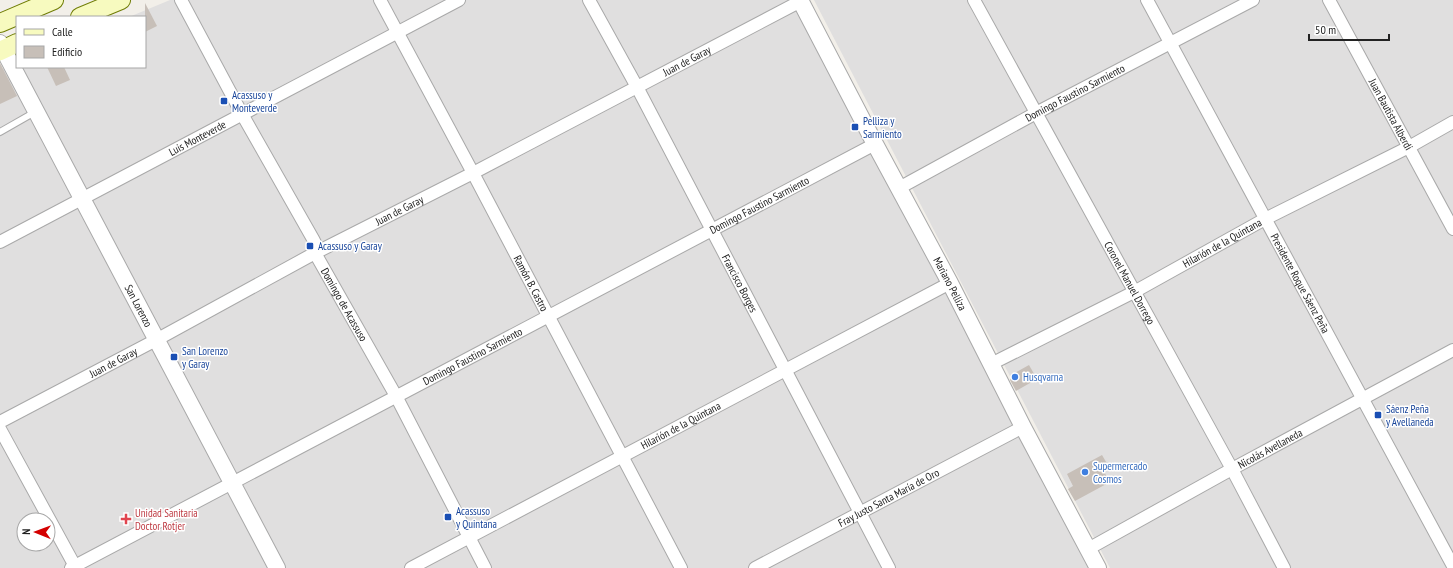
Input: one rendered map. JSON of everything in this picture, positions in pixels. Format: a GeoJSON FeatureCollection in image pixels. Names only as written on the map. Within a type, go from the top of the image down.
{"type":"FeatureCollection","features":[{"type":"Feature","properties":{"kind":"main road"},"geometry":{"type":"LineString","coordinates":[[16,16],[54,0]]}},
{"type":"Feature","properties":{"kind":"main road"},"geometry":{"type":"LineString","coordinates":[[82,16],[121,0]]}},
{"type":"Feature","properties":{"kind":"main road"},"geometry":{"type":"LineString","coordinates":[[0,23],[16,16]]}},
{"type":"Feature","properties":{"kind":"street","name":"Domingo de Acassuso"},"geometry":{"type":"LineString","coordinates":[[180,0],[242,114],[313,239],[316,245],[315,253],[396,396],[468,538],[485,568]]}},
{"type":"Feature","properties":{"kind":"street","name":"Ramón B. Castro"},"geometry":{"type":"LineString","coordinates":[[380,0],[681,568]]}},
{"type":"Feature","properties":{"kind":"street","name":"Luis Monteverde"},"geometry":{"type":"LineString","coordinates":[[0,242],[459,0]]}},
{"type":"Feature","properties":{"kind":"street","name":"Francisco Borges"},"geometry":{"type":"LineString","coordinates":[[589,0],[637,87],[889,568]]}},
{"type":"Feature","properties":{"kind":"street","name":"Juan de Garay"},"geometry":{"type":"LineString","coordinates":[[0,422],[156,340],[315,253],[473,173],[801,0]]}},
{"type":"Feature","properties":{"kind":"street","name":"Mariano Pelliza"},"geometry":{"type":"LineString","coordinates":[[801,0],[874,144],[950,283],[1097,568]]}},
{"type":"Feature","properties":{"kind":"street","name":"Coronel Manuel Dorrego"},"geometry":{"type":"LineString","coordinates":[[974,0],[1232,469],[1284,568]]}},
{"type":"Feature","properties":{"kind":"street","name":"Presidente Roque Sáenz Peña"},"geometry":{"type":"LineString","coordinates":[[1147,0],[1453,566]]}},
{"type":"Feature","properties":{"kind":"street","name":"Domingo Faustino Sarmiento"},"geometry":{"type":"LineString","coordinates":[[899,188],[1036,113],[1253,0]]}},
{"type":"Feature","properties":{"kind":"street","name":"Juan Bautista Alberdi"},"geometry":{"type":"LineString","coordinates":[[1328,0],[1453,228]]}},
{"type":"Feature","properties":{"kind":"street","name":"San Lorenzo"},"geometry":{"type":"LineString","coordinates":[[5,47],[16,75],[37,111],[277,568]]}},
{"type":"Feature","properties":{"kind":"street","name":"Hilarión de la Quintana"},"geometry":{"type":"LineString","coordinates":[[991,364],[1134,292],[1265,219],[1409,147],[1453,122]]}},
{"type":"Feature","properties":{"kind":"street","name":"Domingo Faustino Sarmiento"},"geometry":{"type":"LineString","coordinates":[[74,567],[874,144]]}},
{"type":"Feature","properties":{"kind":"street","name":"Hilarión de la Quintana"},"geometry":{"type":"LineString","coordinates":[[411,568],[950,283]]}},
{"type":"Feature","properties":{"kind":"street","name":"Nicolás Avellaneda"},"geometry":{"type":"LineString","coordinates":[[1088,549],[1232,469],[1363,400],[1453,350]]}},
{"type":"Feature","properties":{"kind":"street","name":"Fray Justo Santa María de Oro"},"geometry":{"type":"LineString","coordinates":[[755,568],[1023,427]]}},
{"type":"Feature","properties":{"kind":"street"},"geometry":{"type":"LineString","coordinates":[[0,429],[74,567]]}},
{"type":"Feature","properties":{"kind":"lane"},"geometry":{"type":"LineString","coordinates":[[0,132],[37,111]]}},
{"type":"Feature","properties":{"kind":"shaded area"},"geometry":{"type":"Polygon","coordinates":[[[170,0],[790,0],[943,279],[1093,568],[0,568],[0,70],[16,63],[16,68],[146,68],[146,16],[131,16],[170,0]]]}},
{"type":"Feature","properties":{"kind":"shaded area"},"geometry":{"type":"Polygon","coordinates":[[[814,0],[1453,0],[1453,568],[1110,568],[814,0]]]}},
{"type":"Feature","properties":{"kind":"building"},"geometry":{"type":"Polygon","coordinates":[[[145,3],[157,26],[146,32],[145,3]]]}},
{"type":"Feature","properties":{"kind":"building"},"geometry":{"type":"Polygon","coordinates":[[[0,63],[17,96],[0,104],[0,63]]]}},
{"type":"Feature","properties":{"kind":"building"},"geometry":{"type":"Polygon","coordinates":[[[47,68],[64,68],[70,80],[56,86],[47,68]]]}},
{"type":"Feature","properties":{"kind":"building"},"geometry":{"type":"Polygon","coordinates":[[[1029,365],[1037,379],[1016,391],[1010,380],[1013,374],[1029,365]]]}},
{"type":"Feature","properties":{"kind":"building"},"geometry":{"type":"Polygon","coordinates":[[[1102,455],[1109,467],[1103,470],[1110,482],[1075,501],[1068,489],[1073,486],[1067,474],[1102,455]]]}},
{"type":"Feature","properties":{"kind":"place","name":"Acassuso y Monteverde"},"geometry":{"type":"Point","coordinates":[224,101]}},
{"type":"Feature","properties":{"kind":"place","name":"Pelliza y Sarmiento"},"geometry":{"type":"Point","coordinates":[855,127]}},
{"type":"Feature","properties":{"kind":"place","name":"Acassuso y Garay"},"geometry":{"type":"Point","coordinates":[310,246]}},
{"type":"Feature","properties":{"kind":"place","name":"San Lorenzo y Garay"},"geometry":{"type":"Point","coordinates":[174,357]}},
{"type":"Feature","properties":{"kind":"place","name":"Husqvarna"},"geometry":{"type":"Point","coordinates":[1015,377]}},
{"type":"Feature","properties":{"kind":"place","name":"Sáenz Peña y Avellaneda"},"geometry":{"type":"Point","coordinates":[1378,415]}},
{"type":"Feature","properties":{"kind":"place","name":"Supermercado Cosmos"},"geometry":{"type":"Point","coordinates":[1085,472]}},
{"type":"Feature","properties":{"kind":"place","name":"Acassuso y Quintana"},"geometry":{"type":"Point","coordinates":[448,517]}},
{"type":"Feature","properties":{"kind":"place","name":"Unidad Sanitaria Doctor Rotjer"},"geometry":{"type":"Point","coordinates":[126,519]}}]}
